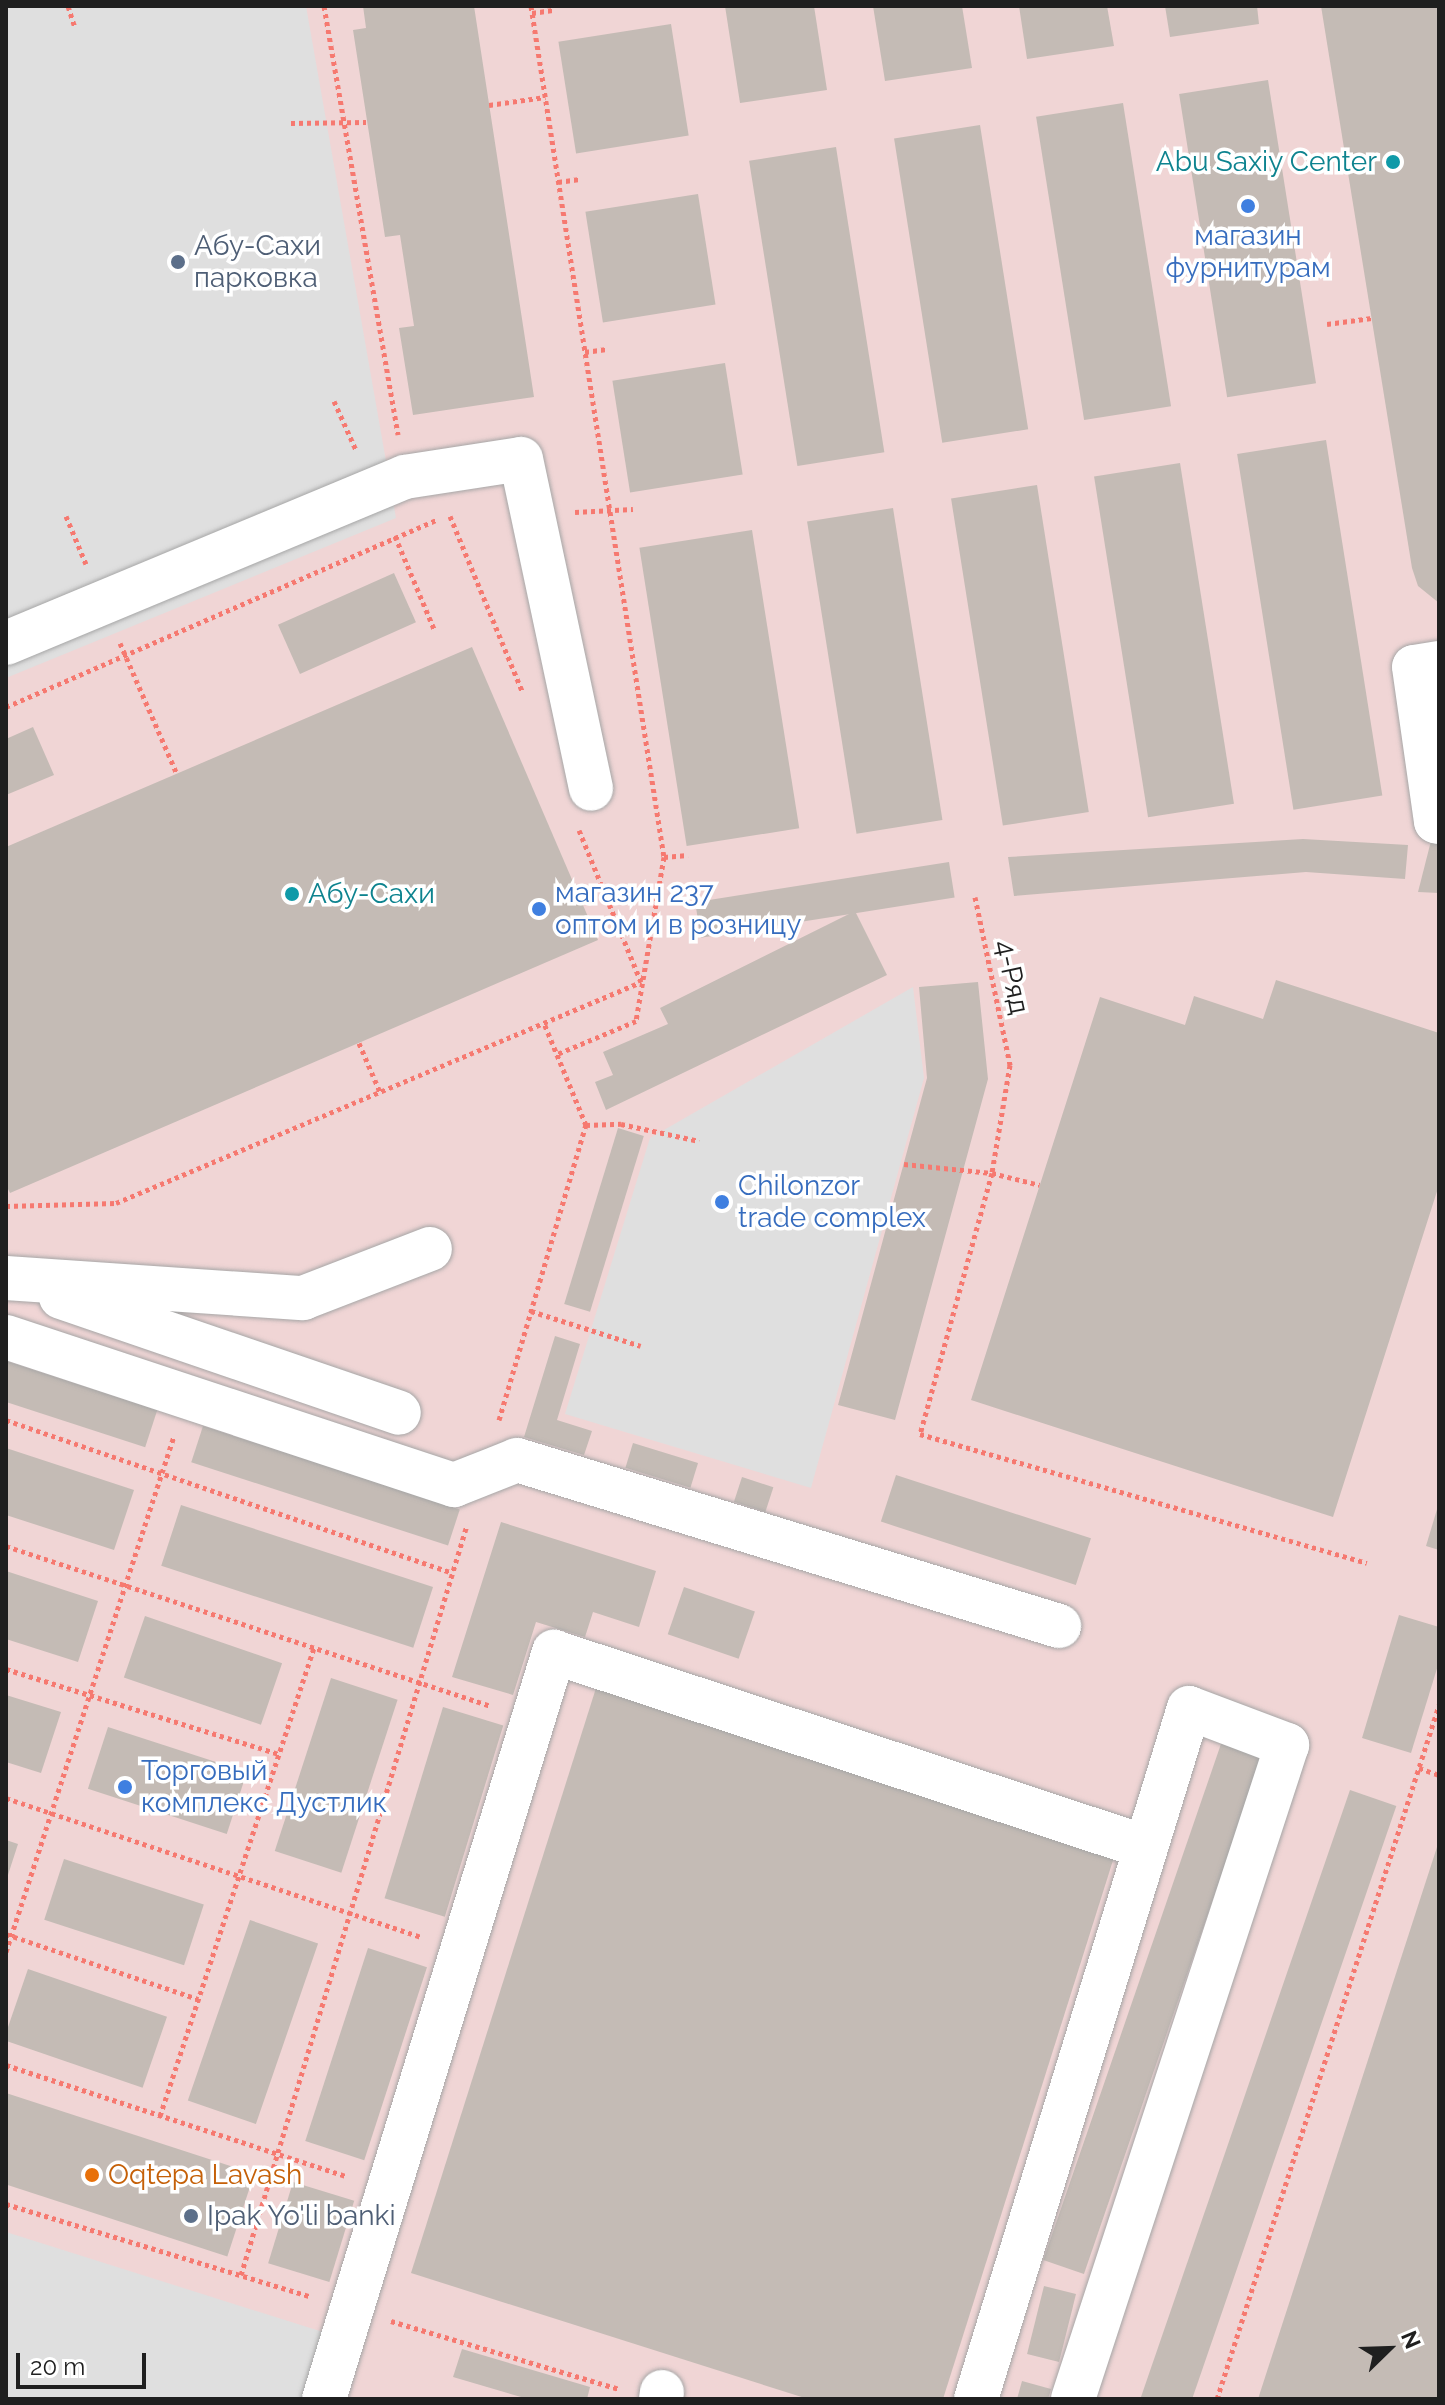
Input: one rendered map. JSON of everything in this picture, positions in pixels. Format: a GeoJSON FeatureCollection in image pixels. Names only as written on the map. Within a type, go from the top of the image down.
{"type":"FeatureCollection","features":[{"type":"Feature","properties":{"kind":"lane"},"geometry":{"type":"LineString","coordinates":[[6,643],[405,477],[521,459],[591,789]]}},
{"type":"Feature","properties":{"kind":"lane"},"geometry":{"type":"LineString","coordinates":[[1439,663],[1414,667],[1436,821],[1439,822]]}},
{"type":"Feature","properties":{"kind":"lane"},"geometry":{"type":"LineString","coordinates":[[6,1278],[303,1298],[430,1249]]}},
{"type":"Feature","properties":{"kind":"lane"},"geometry":{"type":"LineString","coordinates":[[6,1278],[399,1413]]}},
{"type":"Feature","properties":{"kind":"lane"},"geometry":{"type":"LineString","coordinates":[[6,1337],[454,1485],[517,1460],[1059,1626]]}},
{"type":"Feature","properties":{"kind":"lane"},"geometry":{"type":"LineString","coordinates":[[324,2399],[554,1652],[1145,1847]]}},
{"type":"Feature","properties":{"kind":"lane"},"geometry":{"type":"LineString","coordinates":[[976,2399],[1189,1708],[1287,1745],[1073,2399]]}},
{"type":"Feature","properties":{"kind":"path"},"geometry":{"type":"LineString","coordinates":[[68,6],[75,27]]}},
{"type":"Feature","properties":{"kind":"path"},"geometry":{"type":"LineString","coordinates":[[324,6],[405,477]]}},
{"type":"Feature","properties":{"kind":"path"},"geometry":{"type":"LineString","coordinates":[[553,10],[531,9],[664,857],[636,1021],[557,1054]]}},
{"type":"Feature","properties":{"kind":"path"},"geometry":{"type":"LineString","coordinates":[[489,105],[545,97]]}},
{"type":"Feature","properties":{"kind":"path"},"geometry":{"type":"LineString","coordinates":[[291,123],[366,122]]}},
{"type":"Feature","properties":{"kind":"path"},"geometry":{"type":"LineString","coordinates":[[558,182],[580,179]]}},
{"type":"Feature","properties":{"kind":"path"},"geometry":{"type":"LineString","coordinates":[[1327,324],[1372,318]]}},
{"type":"Feature","properties":{"kind":"path"},"geometry":{"type":"LineString","coordinates":[[585,352],[607,349]]}},
{"type":"Feature","properties":{"kind":"path"},"geometry":{"type":"LineString","coordinates":[[610,512],[633,509]]}},
{"type":"Feature","properties":{"kind":"path"},"geometry":{"type":"LineString","coordinates":[[6,707],[449,515]]}},
{"type":"Feature","properties":{"kind":"path"},"geometry":{"type":"LineString","coordinates":[[396,538],[435,631]]}},
{"type":"Feature","properties":{"kind":"path"},"geometry":{"type":"LineString","coordinates":[[125,655],[177,774]]}},
{"type":"Feature","properties":{"kind":"path"},"geometry":{"type":"LineString","coordinates":[[664,857],[688,855]]}},
{"type":"Feature","properties":{"kind":"path","name":"4-Ряд"},"geometry":{"type":"LineString","coordinates":[[975,897],[1010,1065],[992,1173]]}},
{"type":"Feature","properties":{"kind":"path"},"geometry":{"type":"LineString","coordinates":[[6,1206],[116,1203],[641,982]]}},
{"type":"Feature","properties":{"kind":"path"},"geometry":{"type":"LineString","coordinates":[[241,2275],[586,1125],[544,1023]]}},
{"type":"Feature","properties":{"kind":"path"},"geometry":{"type":"LineString","coordinates":[[359,1043],[380,1092]]}},
{"type":"Feature","properties":{"kind":"path"},"geometry":{"type":"LineString","coordinates":[[586,1125],[621,1124],[699,1141]]}},
{"type":"Feature","properties":{"kind":"path"},"geometry":{"type":"LineString","coordinates":[[904,1164],[992,1173],[1040,1185]]}},
{"type":"Feature","properties":{"kind":"path"},"geometry":{"type":"LineString","coordinates":[[992,1173],[920,1434],[1367,1563]]}},
{"type":"Feature","properties":{"kind":"path"},"geometry":{"type":"LineString","coordinates":[[531,1311],[641,1346]]}},
{"type":"Feature","properties":{"kind":"path"},"geometry":{"type":"LineString","coordinates":[[6,1952],[186,1397]]}},
{"type":"Feature","properties":{"kind":"path"},"geometry":{"type":"LineString","coordinates":[[6,1420],[452,1573]]}},
{"type":"Feature","properties":{"kind":"path"},"geometry":{"type":"LineString","coordinates":[[6,1546],[534,1720]]}},
{"type":"Feature","properties":{"kind":"path"},"geometry":{"type":"LineString","coordinates":[[160,2116],[314,1648]]}},
{"type":"Feature","properties":{"kind":"path"},"geometry":{"type":"LineString","coordinates":[[6,1669],[279,1754]]}},
{"type":"Feature","properties":{"kind":"path"},"geometry":{"type":"LineString","coordinates":[[1217,2399],[1439,1705]]}},
{"type":"Feature","properties":{"kind":"path"},"geometry":{"type":"LineString","coordinates":[[1419,1768],[1439,1775]]}},
{"type":"Feature","properties":{"kind":"path"},"geometry":{"type":"LineString","coordinates":[[6,1798],[462,1951]]}},
{"type":"Feature","properties":{"kind":"path"},"geometry":{"type":"LineString","coordinates":[[9,1935],[199,1999]]}},
{"type":"Feature","properties":{"kind":"path"},"geometry":{"type":"LineString","coordinates":[[6,2065],[388,2190]]}},
{"type":"Feature","properties":{"kind":"shaded area","name":"Chilonzor trade complex"},"geometry":{"type":"Polygon","coordinates":[[[6,6],[1439,6],[1439,2399],[6,2399],[6,6]]]}},
{"type":"Feature","properties":{"kind":"shaded area","name":"Абу-Сахи парковка"},"geometry":{"type":"Polygon","coordinates":[[[6,6],[306,6],[396,518],[6,678],[6,6]]]}},
{"type":"Feature","properties":{"kind":"shaded area"},"geometry":{"type":"Polygon","coordinates":[[[913,987],[924,1078],[811,1488],[565,1414],[650,1138],[913,987]]]}},
{"type":"Feature","properties":{"kind":"shaded area"},"geometry":{"type":"Polygon","coordinates":[[[6,2232],[326,2333],[303,2399],[6,2399],[6,2232]]]}},
{"type":"Feature","properties":{"kind":"building"},"geometry":{"type":"Polygon","coordinates":[[[363,6],[474,6],[534,397],[413,415],[399,328],[414,326],[400,235],[385,237],[353,30],[366,28],[363,6]]]}},
{"type":"Feature","properties":{"kind":"building"},"geometry":{"type":"Polygon","coordinates":[[[725,6],[814,6],[827,90],[740,103],[725,6]]]}},
{"type":"Feature","properties":{"kind":"building"},"geometry":{"type":"Polygon","coordinates":[[[873,6],[962,6],[972,68],[885,81],[873,6]]]}},
{"type":"Feature","properties":{"kind":"building"},"geometry":{"type":"Polygon","coordinates":[[[1019,6],[1107,6],[1114,46],[1027,59],[1019,6]]]}},
{"type":"Feature","properties":{"kind":"building"},"geometry":{"type":"Polygon","coordinates":[[[1165,6],[1257,6],[1259,24],[1170,37],[1165,6]]]}},
{"type":"Feature","properties":{"kind":"building","name":"Abu Saxiy Center"},"geometry":{"type":"Polygon","coordinates":[[[1321,6],[1439,6],[1439,603],[1418,586],[1412,568],[1321,6]]]}},
{"type":"Feature","properties":{"kind":"building"},"geometry":{"type":"Polygon","coordinates":[[[671,24],[689,136],[576,153],[558,42],[671,24]]]}},
{"type":"Feature","properties":{"kind":"building"},"geometry":{"type":"Polygon","coordinates":[[[1268,80],[1316,383],[1227,397],[1179,94],[1268,80]]]}},
{"type":"Feature","properties":{"kind":"building"},"geometry":{"type":"Polygon","coordinates":[[[1123,103],[1171,406],[1084,420],[1036,117],[1123,103]]]}},
{"type":"Feature","properties":{"kind":"building"},"geometry":{"type":"Polygon","coordinates":[[[980,125],[1028,429],[942,443],[894,139],[980,125]]]}},
{"type":"Feature","properties":{"kind":"building"},"geometry":{"type":"Polygon","coordinates":[[[836,147],[884,452],[797,466],[749,161],[836,147]]]}},
{"type":"Feature","properties":{"kind":"building"},"geometry":{"type":"Polygon","coordinates":[[[698,194],[716,305],[603,322],[585,212],[698,194]]]}},
{"type":"Feature","properties":{"kind":"building"},"geometry":{"type":"Polygon","coordinates":[[[725,363],[743,475],[630,492],[612,381],[725,363]]]}},
{"type":"Feature","properties":{"kind":"building"},"geometry":{"type":"Polygon","coordinates":[[[1326,440],[1382,796],[1293,810],[1237,454],[1326,440]]]}},
{"type":"Feature","properties":{"kind":"building"},"geometry":{"type":"Polygon","coordinates":[[[1180,463],[1234,804],[1148,817],[1094,477],[1180,463]]]}},
{"type":"Feature","properties":{"kind":"building"},"geometry":{"type":"Polygon","coordinates":[[[1037,485],[1089,812],[1003,826],[951,499],[1037,485]]]}},
{"type":"Feature","properties":{"kind":"building"},"geometry":{"type":"Polygon","coordinates":[[[893,508],[942,820],[857,834],[807,522],[893,508]]]}},
{"type":"Feature","properties":{"kind":"building"},"geometry":{"type":"Polygon","coordinates":[[[752,530],[799,828],[687,846],[639,548],[752,530]]]}},
{"type":"Feature","properties":{"kind":"building"},"geometry":{"type":"Polygon","coordinates":[[[394,573],[416,622],[300,674],[278,625],[394,573]]]}},
{"type":"Feature","properties":{"kind":"building","name":"Абу-Сахи"},"geometry":{"type":"Polygon","coordinates":[[[472,647],[598,940],[10,1193],[6,1185],[6,847],[472,647]]]}},
{"type":"Feature","properties":{"kind":"building"},"geometry":{"type":"Polygon","coordinates":[[[33,727],[54,775],[6,795],[6,739],[33,727]]]}},
{"type":"Feature","properties":{"kind":"building"},"geometry":{"type":"Polygon","coordinates":[[[1432,837],[1439,838],[1439,893],[1418,892],[1432,837]]]}},
{"type":"Feature","properties":{"kind":"building"},"geometry":{"type":"Polygon","coordinates":[[[1303,839],[1408,845],[1405,879],[1306,872],[1014,896],[1008,857],[1303,839]]]}},
{"type":"Feature","properties":{"kind":"building"},"geometry":{"type":"Polygon","coordinates":[[[949,862],[955,898],[701,938],[695,902],[949,862]]]}},
{"type":"Feature","properties":{"kind":"building"},"geometry":{"type":"Polygon","coordinates":[[[855,911],[887,975],[606,1110],[595,1082],[613,1075],[603,1052],[668,1024],[660,1008],[855,911]]]}},
{"type":"Feature","properties":{"kind":"building"},"geometry":{"type":"Polygon","coordinates":[[[1276,980],[1439,1033],[1439,1185],[1333,1517],[971,1400],[1100,997],[1185,1025],[1194,996],[1263,1019],[1276,980]]]}},
{"type":"Feature","properties":{"kind":"building"},"geometry":{"type":"Polygon","coordinates":[[[978,982],[988,1079],[895,1420],[838,1405],[927,1078],[919,987],[978,982]]]}},
{"type":"Feature","properties":{"kind":"building"},"geometry":{"type":"Polygon","coordinates":[[[618,1128],[644,1136],[590,1312],[564,1304],[618,1128]]]}},
{"type":"Feature","properties":{"kind":"building"},"geometry":{"type":"Polygon","coordinates":[[[555,1336],[580,1344],[557,1420],[592,1431],[584,1455],[524,1437],[555,1336]]]}},
{"type":"Feature","properties":{"kind":"building"},"geometry":{"type":"Polygon","coordinates":[[[6,1361],[157,1410],[145,1447],[6,1402],[6,1361]]]}},
{"type":"Feature","properties":{"kind":"building"},"geometry":{"type":"Polygon","coordinates":[[[203,1426],[460,1509],[448,1546],[191,1462],[203,1426]]]}},
{"type":"Feature","properties":{"kind":"building"},"geometry":{"type":"Polygon","coordinates":[[[633,1443],[698,1463],[690,1488],[625,1468],[633,1443]]]}},
{"type":"Feature","properties":{"kind":"building"},"geometry":{"type":"Polygon","coordinates":[[[6,1448],[134,1490],[114,1550],[6,1515],[6,1448]]]}},
{"type":"Feature","properties":{"kind":"building"},"geometry":{"type":"Polygon","coordinates":[[[896,1475],[1091,1538],[1076,1585],[881,1522],[896,1475]]]}},
{"type":"Feature","properties":{"kind":"building"},"geometry":{"type":"Polygon","coordinates":[[[742,1477],[773,1487],[765,1512],[734,1502],[742,1477]]]}},
{"type":"Feature","properties":{"kind":"building"},"geometry":{"type":"Polygon","coordinates":[[[181,1505],[433,1587],[413,1648],[161,1566],[181,1505]]]}},
{"type":"Feature","properties":{"kind":"building"},"geometry":{"type":"Polygon","coordinates":[[[1439,1506],[1439,1550],[1426,1546],[1439,1506]]]}},
{"type":"Feature","properties":{"kind":"building"},"geometry":{"type":"Polygon","coordinates":[[[501,1522],[656,1571],[639,1627],[593,1612],[585,1637],[536,1622],[513,1695],[452,1677],[501,1522]]]}},
{"type":"Feature","properties":{"kind":"building"},"geometry":{"type":"Polygon","coordinates":[[[6,1571],[98,1601],[78,1662],[6,1639],[6,1571]]]}},
{"type":"Feature","properties":{"kind":"building"},"geometry":{"type":"Polygon","coordinates":[[[684,1587],[755,1611],[739,1659],[668,1634],[684,1587]]]}},
{"type":"Feature","properties":{"kind":"building"},"geometry":{"type":"Polygon","coordinates":[[[1399,1615],[1439,1627],[1439,1662],[1411,1753],[1362,1738],[1399,1615]]]}},
{"type":"Feature","properties":{"kind":"building"},"geometry":{"type":"Polygon","coordinates":[[[145,1616],[282,1663],[261,1725],[124,1677],[145,1616]]]}},
{"type":"Feature","properties":{"kind":"building"},"geometry":{"type":"Polygon","coordinates":[[[331,1678],[398,1700],[341,1873],[275,1851],[331,1678]]]}},
{"type":"Feature","properties":{"kind":"building"},"geometry":{"type":"Polygon","coordinates":[[[596,1688],[1115,1854],[943,2399],[808,2399],[411,2273],[596,1688]]]}},
{"type":"Feature","properties":{"kind":"building"},"geometry":{"type":"Polygon","coordinates":[[[6,1695],[61,1712],[41,1773],[6,1762],[6,1695]]]}},
{"type":"Feature","properties":{"kind":"building"},"geometry":{"type":"Polygon","coordinates":[[[443,1707],[503,1725],[445,1917],[385,1898],[443,1707]]]}},
{"type":"Feature","properties":{"kind":"building"},"geometry":{"type":"Polygon","coordinates":[[[108,1727],[247,1772],[227,1834],[88,1789],[108,1727]]]}},
{"type":"Feature","properties":{"kind":"building"},"geometry":{"type":"Polygon","coordinates":[[[1222,1741],[1263,1755],[1084,2274],[1043,2260],[1222,1741]]]}},
{"type":"Feature","properties":{"kind":"building"},"geometry":{"type":"Polygon","coordinates":[[[1350,1790],[1396,1806],[1192,2399],[1141,2397],[1350,1790]]]}},
{"type":"Feature","properties":{"kind":"building"},"geometry":{"type":"Polygon","coordinates":[[[6,1840],[18,1844],[7,1878],[6,1878],[6,1840]]]}},
{"type":"Feature","properties":{"kind":"building"},"geometry":{"type":"Polygon","coordinates":[[[1438,1844],[1439,2399],[1258,2399],[1438,1844]]]}},
{"type":"Feature","properties":{"kind":"building"},"geometry":{"type":"Polygon","coordinates":[[[64,1859],[204,1904],[184,1965],[44,1920],[64,1859]]]}},
{"type":"Feature","properties":{"kind":"building"},"geometry":{"type":"Polygon","coordinates":[[[250,1920],[318,1943],[256,2124],[188,2101],[250,1920]]]}},
{"type":"Feature","properties":{"kind":"building"},"geometry":{"type":"Polygon","coordinates":[[[368,1948],[427,1967],[364,2160],[305,2141],[368,1948]]]}},
{"type":"Feature","properties":{"kind":"building"},"geometry":{"type":"Polygon","coordinates":[[[28,1969],[167,2017],[143,2088],[6,2041],[28,1969]]]}},
{"type":"Feature","properties":{"kind":"building"},"geometry":{"type":"Polygon","coordinates":[[[6,2093],[254,2174],[227,2256],[6,2184],[6,2093]]]}},
{"type":"Feature","properties":{"kind":"building"},"geometry":{"type":"Polygon","coordinates":[[[293,2182],[354,2201],[329,2282],[268,2263],[293,2182]]]}},
{"type":"Feature","properties":{"kind":"building"},"geometry":{"type":"Polygon","coordinates":[[[1044,2286],[1076,2294],[1059,2362],[1027,2354],[1044,2286]]]}},
{"type":"Feature","properties":{"kind":"building"},"geometry":{"type":"Polygon","coordinates":[[[462,2349],[590,2387],[587,2399],[528,2399],[453,2377],[462,2349]]]}},
{"type":"Feature","properties":{"kind":"building"},"geometry":{"type":"Polygon","coordinates":[[[1022,2381],[1051,2389],[1048,2399],[1017,2399],[1022,2381]]]}},
{"type":"Feature","properties":{"kind":"place","name":"Abu Saxiy Center"},"geometry":{"type":"Point","coordinates":[1393,162]}},
{"type":"Feature","properties":{"kind":"place","name":"магазин фурнитурам"},"geometry":{"type":"Point","coordinates":[1248,206]}},
{"type":"Feature","properties":{"kind":"place","name":"Абу-Сахи парковка"},"geometry":{"type":"Point","coordinates":[178,262]}},
{"type":"Feature","properties":{"kind":"place","name":"Абу-Сахи"},"geometry":{"type":"Point","coordinates":[292,894]}},
{"type":"Feature","properties":{"kind":"place","name":"магазин 237 оптом и в розницу"},"geometry":{"type":"Point","coordinates":[539,909]}},
{"type":"Feature","properties":{"kind":"place","name":"Chilonzor trade complex"},"geometry":{"type":"Point","coordinates":[722,1202]}},
{"type":"Feature","properties":{"kind":"place","name":"Торговый комплекс Дустлик"},"geometry":{"type":"Point","coordinates":[125,1787]}},
{"type":"Feature","properties":{"kind":"place","name":"Oqtepa Lavash"},"geometry":{"type":"Point","coordinates":[92,2175]}},
{"type":"Feature","properties":{"kind":"place","name":"Ipak Yo'li banki"},"geometry":{"type":"Point","coordinates":[191,2216]}}]}
